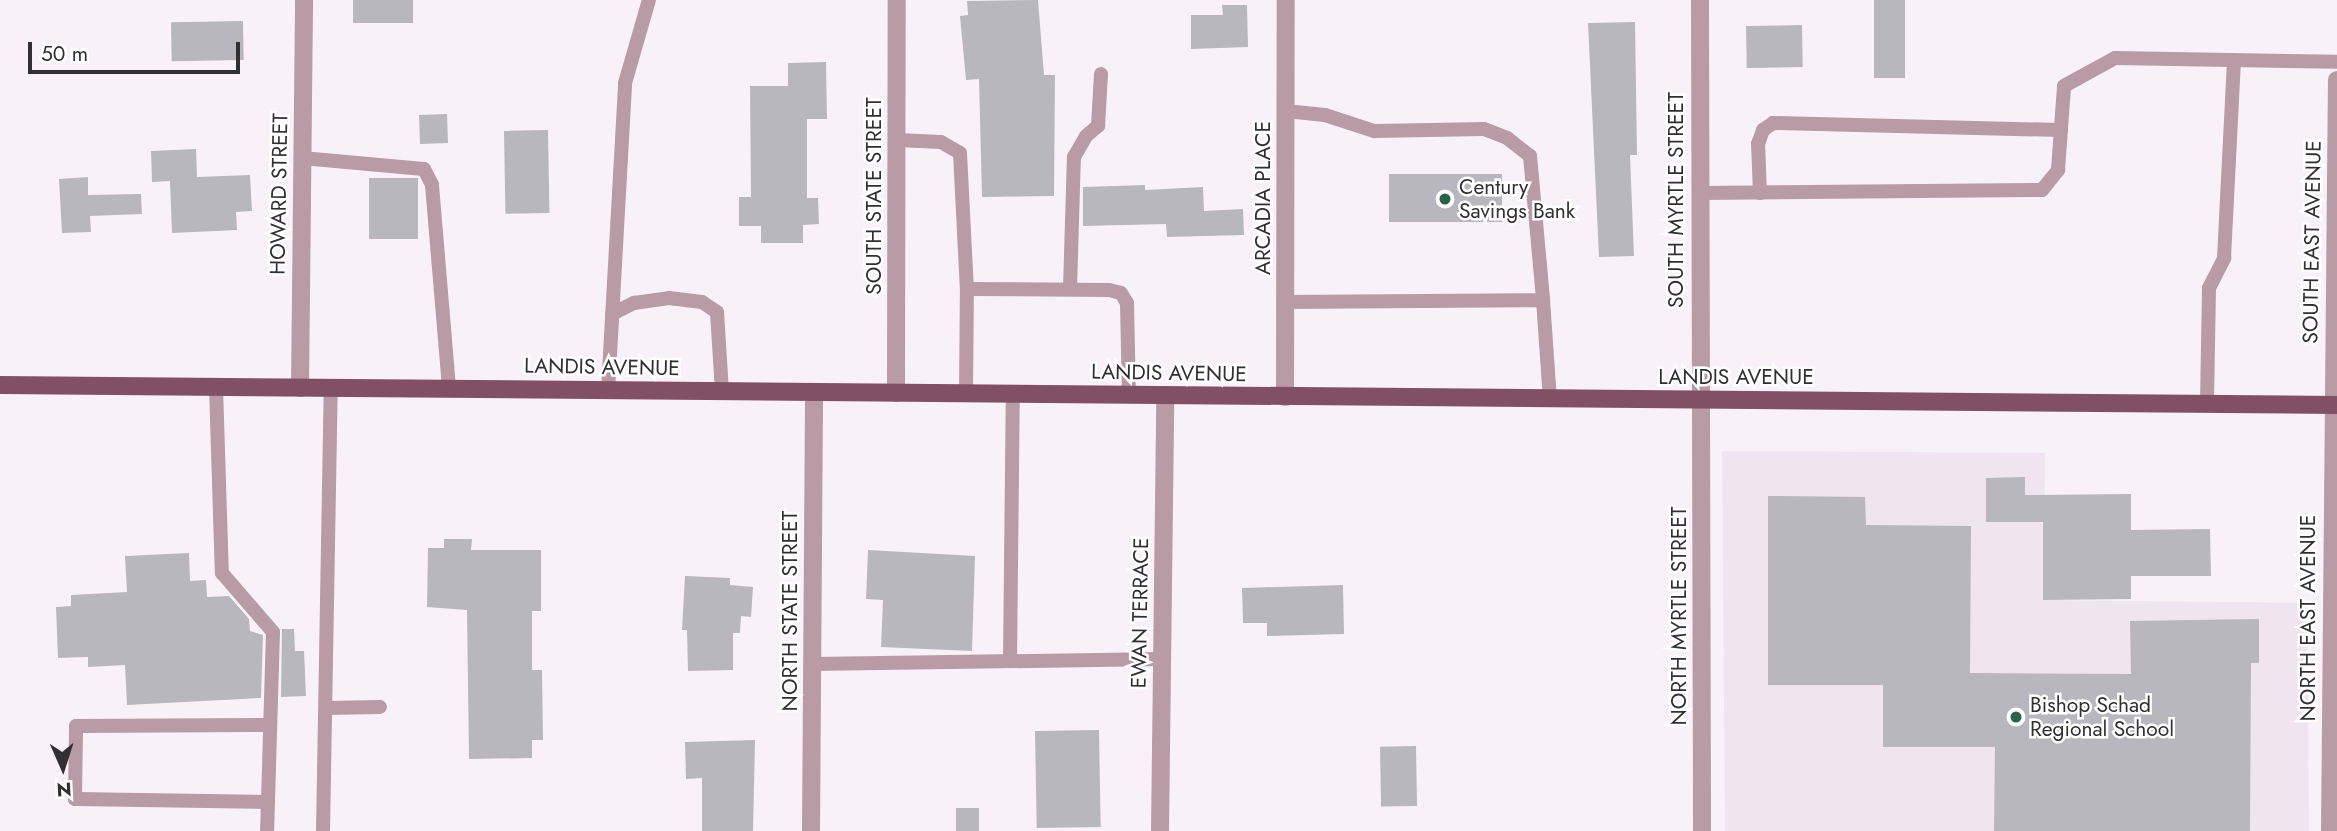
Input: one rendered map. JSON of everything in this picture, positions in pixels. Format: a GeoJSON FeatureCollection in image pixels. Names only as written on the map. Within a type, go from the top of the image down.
{"type":"FeatureCollection","features":[{"type":"Feature","properties":{"kind":"main road","name":"LANDIS AVENUE"},"geometry":{"type":"LineString","coordinates":[[0,385],[2335,405]]}},
{"type":"Feature","properties":{"kind":"street","name":"HOWARD STREET"},"geometry":{"type":"LineString","coordinates":[[300,388],[304,0]]}},
{"type":"Feature","properties":{"kind":"street","name":"SOUTH STATE STREET"},"geometry":{"type":"LineString","coordinates":[[896,393],[897,0]]}},
{"type":"Feature","properties":{"kind":"street","name":"ARCADIA PLACE"},"geometry":{"type":"LineString","coordinates":[[1284,397],[1286,0]]}},
{"type":"Feature","properties":{"kind":"street","name":"SOUTH MYRTLE STREET"},"geometry":{"type":"LineString","coordinates":[[1700,0],[1700,400]]}},
{"type":"Feature","properties":{"kind":"street","name":"SOUTH EAST AVENUE"},"geometry":{"type":"LineString","coordinates":[[2335,405],[2337,80]]}},
{"type":"Feature","properties":{"kind":"street","name":"NORTH STATE STREET"},"geometry":{"type":"LineString","coordinates":[[811,831],[814,392]]}},
{"type":"Feature","properties":{"kind":"street","name":"EWAN TERRACE"},"geometry":{"type":"LineString","coordinates":[[1160,831],[1165,396]]}},
{"type":"Feature","properties":{"kind":"street","name":"NORTH MYRTLE STREET"},"geometry":{"type":"LineString","coordinates":[[1700,400],[1702,831]]}},
{"type":"Feature","properties":{"kind":"street","name":"NORTH EAST AVENUE"},"geometry":{"type":"LineString","coordinates":[[2330,831],[2334,735],[2335,405]]}},
{"type":"Feature","properties":{"kind":"lane"},"geometry":{"type":"LineString","coordinates":[[608,390],[625,83],[649,0]]}},
{"type":"Feature","properties":{"kind":"lane"},"geometry":{"type":"LineString","coordinates":[[1700,193],[2042,190],[2058,170],[2064,86],[2115,58],[2337,62]]}},
{"type":"Feature","properties":{"kind":"lane"},"geometry":{"type":"LineString","coordinates":[[2207,403],[2209,288],[2224,258],[2234,61]]}},
{"type":"Feature","properties":{"kind":"lane"},"geometry":{"type":"LineString","coordinates":[[1070,289],[1074,157],[1086,136],[1098,126],[1101,74]]}},
{"type":"Feature","properties":{"kind":"lane"},"geometry":{"type":"LineString","coordinates":[[1286,111],[1325,114],[1374,131],[1484,129],[1507,138],[1530,156],[1550,399]]}},
{"type":"Feature","properties":{"kind":"lane"},"geometry":{"type":"LineString","coordinates":[[1760,193],[1758,144],[1763,130],[1773,123],[2061,130]]}},
{"type":"Feature","properties":{"kind":"lane"},"geometry":{"type":"LineString","coordinates":[[897,140],[941,142],[960,153],[967,289],[966,394]]}},
{"type":"Feature","properties":{"kind":"lane"},"geometry":{"type":"LineString","coordinates":[[302,158],[424,169],[432,185],[449,389]]}},
{"type":"Feature","properties":{"kind":"lane"},"geometry":{"type":"LineString","coordinates":[[967,289],[1109,290],[1121,293],[1127,303],[1129,395]]}},
{"type":"Feature","properties":{"kind":"lane"},"geometry":{"type":"LineString","coordinates":[[612,314],[634,303],[669,298],[702,302],[717,312],[722,391]]}},
{"type":"Feature","properties":{"kind":"lane"},"geometry":{"type":"LineString","coordinates":[[1285,302],[1542,300]]}},
{"type":"Feature","properties":{"kind":"lane"},"geometry":{"type":"LineString","coordinates":[[216,387],[222,573],[273,632],[267,831]]}},
{"type":"Feature","properties":{"kind":"lane"},"geometry":{"type":"LineString","coordinates":[[323,831],[331,388]]}},
{"type":"Feature","properties":{"kind":"lane"},"geometry":{"type":"LineString","coordinates":[[1010,661],[1013,394]]}},
{"type":"Feature","properties":{"kind":"lane"},"geometry":{"type":"LineString","coordinates":[[812,664],[1162,659]]}},
{"type":"Feature","properties":{"kind":"lane"},"geometry":{"type":"LineString","coordinates":[[326,708],[380,707]]}},
{"type":"Feature","properties":{"kind":"lane"},"geometry":{"type":"LineString","coordinates":[[268,802],[75,799],[76,726],[270,725]]}},
{"type":"Feature","properties":{"kind":"shaded area","name":"Bishop Schad Regional School"},"geometry":{"type":"Polygon","coordinates":[[[1722,451],[2045,453],[2044,600],[2307,603],[2309,831],[1725,831],[1722,451]]]}},
{"type":"Feature","properties":{"kind":"building"},"geometry":{"type":"Polygon","coordinates":[[[353,0],[413,0],[413,23],[353,23],[353,0]]]}},
{"type":"Feature","properties":{"kind":"building"},"geometry":{"type":"Polygon","coordinates":[[[1038,0],[1044,75],[1055,75],[1054,196],[982,197],[979,79],[966,80],[960,16],[968,15],[967,1],[1038,0]]]}},
{"type":"Feature","properties":{"kind":"building"},"geometry":{"type":"Polygon","coordinates":[[[1874,0],[1905,0],[1905,78],[1874,78],[1874,0]]]}},
{"type":"Feature","properties":{"kind":"building"},"geometry":{"type":"Polygon","coordinates":[[[1222,5],[1247,5],[1248,47],[1191,49],[1191,15],[1223,15],[1222,5]]]}},
{"type":"Feature","properties":{"kind":"building"},"geometry":{"type":"Polygon","coordinates":[[[243,21],[244,60],[172,61],[171,22],[243,21]]]}},
{"type":"Feature","properties":{"kind":"building"},"geometry":{"type":"Polygon","coordinates":[[[1635,22],[1637,155],[1630,155],[1634,256],[1599,257],[1588,23],[1635,22]]]}},
{"type":"Feature","properties":{"kind":"building"},"geometry":{"type":"Polygon","coordinates":[[[1802,25],[1803,67],[1747,68],[1746,26],[1802,25]]]}},
{"type":"Feature","properties":{"kind":"building"},"geometry":{"type":"Polygon","coordinates":[[[826,62],[827,119],[807,119],[807,198],[818,198],[819,224],[803,225],[803,243],[761,243],[761,226],[739,226],[739,197],[751,197],[750,86],[788,86],[788,63],[826,62]]]}},
{"type":"Feature","properties":{"kind":"building"},"geometry":{"type":"Polygon","coordinates":[[[447,114],[448,143],[420,144],[419,115],[447,114]]]}},
{"type":"Feature","properties":{"kind":"building"},"geometry":{"type":"Polygon","coordinates":[[[548,130],[549,213],[505,214],[504,131],[548,130]]]}},
{"type":"Feature","properties":{"kind":"building"},"geometry":{"type":"Polygon","coordinates":[[[196,149],[197,177],[250,175],[252,211],[236,212],[237,230],[172,233],[170,181],[152,182],[151,151],[196,149]]]}},
{"type":"Feature","properties":{"kind":"building","name":"Century Savings Bank"},"geometry":{"type":"Polygon","coordinates":[[[1389,174],[1502,174],[1502,222],[1389,222],[1389,174]]]}},
{"type":"Feature","properties":{"kind":"building"},"geometry":{"type":"Polygon","coordinates":[[[88,177],[88,195],[141,194],[142,214],[90,216],[91,232],[62,233],[59,179],[88,177]]]}},
{"type":"Feature","properties":{"kind":"building"},"geometry":{"type":"Polygon","coordinates":[[[369,178],[418,178],[418,239],[369,239],[369,178]]]}},
{"type":"Feature","properties":{"kind":"building"},"geometry":{"type":"Polygon","coordinates":[[[1145,185],[1145,190],[1203,187],[1204,211],[1243,209],[1244,235],[1167,237],[1166,224],[1083,226],[1083,187],[1145,185]]]}},
{"type":"Feature","properties":{"kind":"building"},"geometry":{"type":"Polygon","coordinates":[[[2025,477],[2025,495],[2131,494],[2131,530],[2210,529],[2211,576],[2131,576],[2131,599],[2043,600],[2043,522],[1986,522],[1986,478],[2025,477]]]}},
{"type":"Feature","properties":{"kind":"building"},"geometry":{"type":"Polygon","coordinates":[[[1768,496],[1865,497],[1866,525],[1971,526],[1970,673],[2131,674],[2130,621],[2259,619],[2259,663],[2251,663],[2250,831],[1994,831],[1995,747],[1883,747],[1883,685],[1768,685],[1768,496]]]}},
{"type":"Feature","properties":{"kind":"building"},"geometry":{"type":"Polygon","coordinates":[[[444,539],[472,539],[471,550],[541,550],[541,611],[532,611],[532,670],[542,670],[543,740],[532,740],[532,758],[469,759],[467,610],[427,607],[428,548],[444,548],[444,539]]]}},
{"type":"Feature","properties":{"kind":"building"},"geometry":{"type":"Polygon","coordinates":[[[868,550],[975,556],[972,651],[881,647],[883,600],[866,599],[868,550]]]}},
{"type":"Feature","properties":{"kind":"building"},"geometry":{"type":"Polygon","coordinates":[[[189,553],[190,581],[206,580],[207,597],[229,596],[249,619],[250,631],[263,635],[261,698],[127,705],[125,665],[88,667],[88,657],[58,658],[56,607],[71,606],[71,595],[127,592],[125,556],[189,553]]]}},
{"type":"Feature","properties":{"kind":"building"},"geometry":{"type":"Polygon","coordinates":[[[685,576],[730,578],[730,585],[753,587],[751,617],[741,616],[740,633],[733,633],[733,670],[688,671],[687,630],[682,630],[685,576]]]}},
{"type":"Feature","properties":{"kind":"building"},"geometry":{"type":"Polygon","coordinates":[[[1343,585],[1344,634],[1267,636],[1267,623],[1243,623],[1242,588],[1343,585]]]}},
{"type":"Feature","properties":{"kind":"building"},"geometry":{"type":"Polygon","coordinates":[[[282,629],[294,629],[295,651],[304,651],[306,696],[281,697],[282,629]]]}},
{"type":"Feature","properties":{"kind":"building"},"geometry":{"type":"Polygon","coordinates":[[[1099,730],[1101,827],[1037,828],[1035,731],[1099,730]]]}},
{"type":"Feature","properties":{"kind":"building"},"geometry":{"type":"Polygon","coordinates":[[[755,740],[753,831],[702,831],[702,778],[686,779],[685,742],[755,740]]]}},
{"type":"Feature","properties":{"kind":"building"},"geometry":{"type":"Polygon","coordinates":[[[1416,746],[1417,806],[1381,807],[1380,747],[1416,746]]]}},
{"type":"Feature","properties":{"kind":"building"},"geometry":{"type":"Polygon","coordinates":[[[956,808],[979,808],[979,831],[956,831],[956,808]]]}},
{"type":"Feature","properties":{"kind":"place","name":"Century Savings Bank"},"geometry":{"type":"Point","coordinates":[1445,199]}},
{"type":"Feature","properties":{"kind":"place","name":"Bishop Schad Regional School"},"geometry":{"type":"Point","coordinates":[2016,717]}}]}
